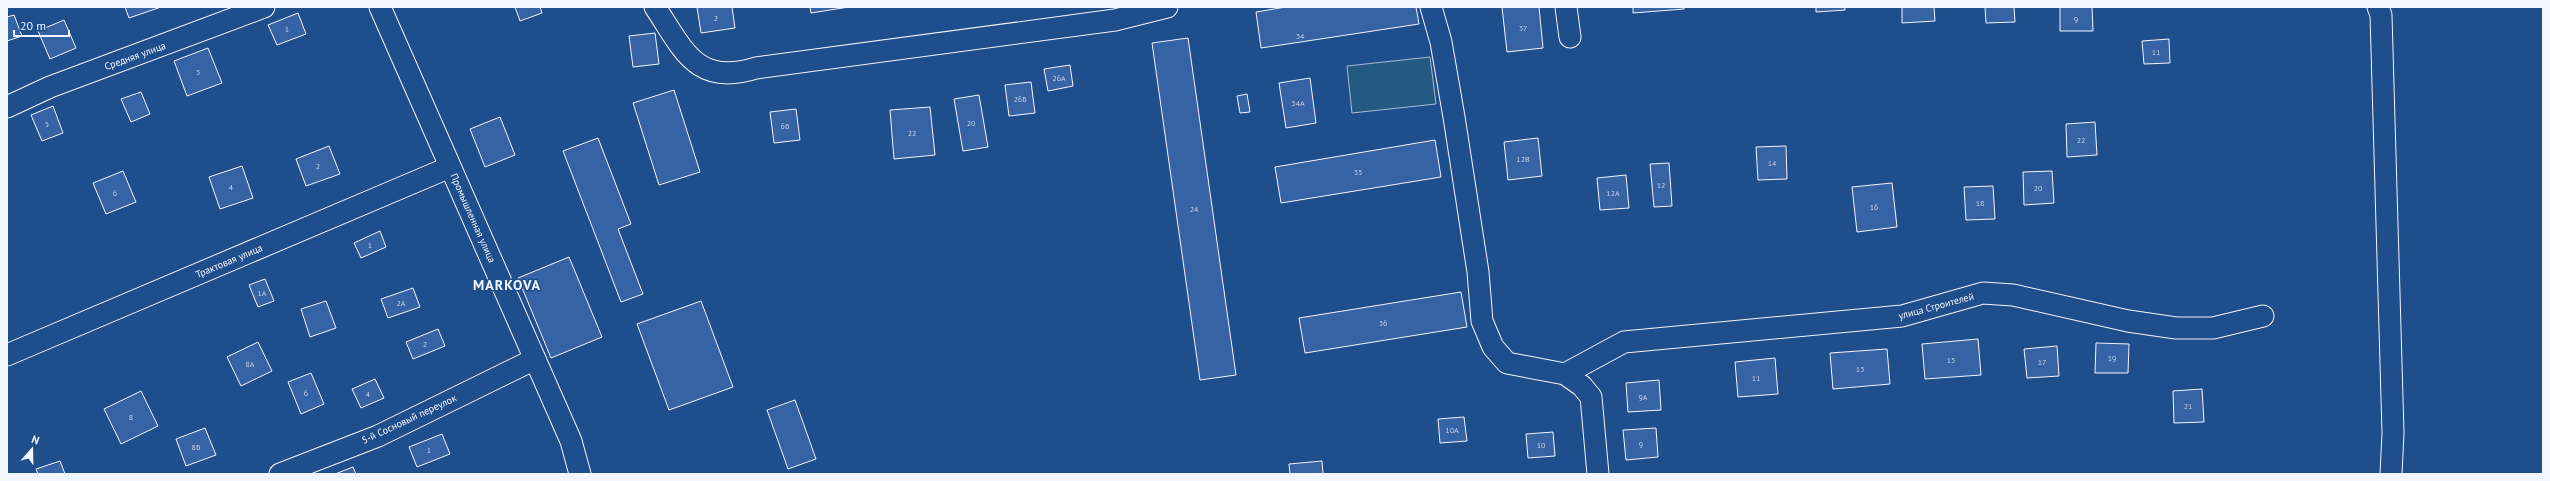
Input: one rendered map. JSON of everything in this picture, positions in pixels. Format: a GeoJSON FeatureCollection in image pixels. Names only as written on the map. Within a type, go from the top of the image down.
{"type":"FeatureCollection","features":[{"type":"Feature","properties":{"kind":"street","name":"Средняя улица"},"geometry":{"type":"LineString","coordinates":[[7,107],[50,87],[264,7]]}},
{"type":"Feature","properties":{"kind":"street","name":"Промышленная улица"},"geometry":{"type":"LineString","coordinates":[[380,7],[571,441],[580,474]]}},
{"type":"Feature","properties":{"kind":"street"},"geometry":{"type":"LineString","coordinates":[[656,7],[688,58],[705,68],[721,74],[740,73],[756,68],[1115,20],[1167,7]]}},
{"type":"Feature","properties":{"kind":"street"},"geometry":{"type":"LineString","coordinates":[[1431,7],[1441,42],[1454,117],[1478,272],[1482,321],[1493,347],[1507,363],[1565,374],[1582,386],[1591,397],[1598,474]]}},
{"type":"Feature","properties":{"kind":"street"},"geometry":{"type":"LineString","coordinates":[[1566,7],[1570,37]]}},
{"type":"Feature","properties":{"kind":"street"},"geometry":{"type":"LineString","coordinates":[[2378,7],[2381,15],[2393,433],[2391,474]]}},
{"type":"Feature","properties":{"kind":"street","name":"Трактовая улица"},"geometry":{"type":"LineString","coordinates":[[7,355],[450,167]]}},
{"type":"Feature","properties":{"kind":"street","name":"улица Строителей"},"geometry":{"type":"LineString","coordinates":[[1565,374],[1624,342],[1902,316],[1983,293],[2012,296],[2128,321],[2176,328],[2213,328],[2262,316]]}},
{"type":"Feature","properties":{"kind":"street","name":"5-й Сосновый переулок"},"geometry":{"type":"LineString","coordinates":[[280,474],[378,436],[535,359]]}},
{"type":"Feature","properties":{"kind":"shaded area"},"geometry":{"type":"Polygon","coordinates":[[[1430,57],[1436,104],[1352,113],[1347,66],[1430,57]]]}},
{"type":"Feature","properties":{"kind":"building"},"geometry":{"type":"Polygon","coordinates":[[[125,7],[161,7],[129,18],[125,7]]]}},
{"type":"Feature","properties":{"kind":"building"},"geometry":{"type":"Polygon","coordinates":[[[515,7],[540,7],[542,13],[520,21],[515,7]]]}},
{"type":"Feature","properties":{"kind":"building"},"geometry":{"type":"Polygon","coordinates":[[[697,7],[732,7],[735,28],[701,33],[697,7]]]}},
{"type":"Feature","properties":{"kind":"building"},"geometry":{"type":"Polygon","coordinates":[[[810,7],[849,7],[811,13],[810,7]]]}},
{"type":"Feature","properties":{"kind":"building"},"geometry":{"type":"Polygon","coordinates":[[[1286,7],[1416,7],[1419,24],[1261,48],[1256,12],[1286,7]]]}},
{"type":"Feature","properties":{"kind":"building"},"geometry":{"type":"Polygon","coordinates":[[[1502,7],[1539,7],[1543,48],[1507,52],[1502,7]]]}},
{"type":"Feature","properties":{"kind":"building"},"geometry":{"type":"Polygon","coordinates":[[[1633,7],[1684,7],[1684,9],[1633,13],[1633,7]]]}},
{"type":"Feature","properties":{"kind":"building"},"geometry":{"type":"Polygon","coordinates":[[[1816,7],[1845,7],[1845,10],[1816,12],[1816,7]]]}},
{"type":"Feature","properties":{"kind":"building"},"geometry":{"type":"Polygon","coordinates":[[[1902,7],[1934,7],[1935,21],[1902,23],[1902,7]]]}},
{"type":"Feature","properties":{"kind":"building"},"geometry":{"type":"Polygon","coordinates":[[[1985,7],[2014,7],[2015,22],[1986,23],[1985,7]]]}},
{"type":"Feature","properties":{"kind":"building"},"geometry":{"type":"Polygon","coordinates":[[[2060,7],[2092,7],[2093,31],[2060,31],[2060,7]]]}},
{"type":"Feature","properties":{"kind":"building"},"geometry":{"type":"Polygon","coordinates":[[[298,13],[306,34],[277,45],[268,25],[298,13]]]}},
{"type":"Feature","properties":{"kind":"building"},"geometry":{"type":"Polygon","coordinates":[[[14,15],[22,36],[7,41],[7,17],[14,15]]]}},
{"type":"Feature","properties":{"kind":"building"},"geometry":{"type":"Polygon","coordinates":[[[64,20],[76,48],[50,59],[38,31],[64,20]]]}},
{"type":"Feature","properties":{"kind":"building"},"geometry":{"type":"Polygon","coordinates":[[[655,33],[659,64],[633,67],[629,36],[655,33]]]}},
{"type":"Feature","properties":{"kind":"building"},"geometry":{"type":"Polygon","coordinates":[[[1188,38],[1236,375],[1200,380],[1152,43],[1188,38]]]}},
{"type":"Feature","properties":{"kind":"building"},"geometry":{"type":"Polygon","coordinates":[[[2169,39],[2170,63],[2144,64],[2142,41],[2169,39]]]}},
{"type":"Feature","properties":{"kind":"building"},"geometry":{"type":"Polygon","coordinates":[[[208,48],[222,83],[187,96],[174,61],[208,48]]]}},
{"type":"Feature","properties":{"kind":"building"},"geometry":{"type":"Polygon","coordinates":[[[1070,65],[1073,86],[1048,91],[1044,69],[1070,65]]]}},
{"type":"Feature","properties":{"kind":"building"},"geometry":{"type":"Polygon","coordinates":[[[1310,78],[1316,123],[1286,128],[1279,83],[1310,78]]]}},
{"type":"Feature","properties":{"kind":"building"},"geometry":{"type":"Polygon","coordinates":[[[1031,82],[1035,113],[1009,116],[1005,85],[1031,82]]]}},
{"type":"Feature","properties":{"kind":"building"},"geometry":{"type":"Polygon","coordinates":[[[674,90],[700,172],[659,185],[633,103],[674,90]]]}},
{"type":"Feature","properties":{"kind":"building"},"geometry":{"type":"Polygon","coordinates":[[[141,92],[150,114],[131,122],[121,99],[141,92]]]}},
{"type":"Feature","properties":{"kind":"building"},"geometry":{"type":"Polygon","coordinates":[[[1247,94],[1250,112],[1240,113],[1237,96],[1247,94]]]}},
{"type":"Feature","properties":{"kind":"building"},"geometry":{"type":"Polygon","coordinates":[[[979,95],[988,147],[963,151],[954,99],[979,95]]]}},
{"type":"Feature","properties":{"kind":"building"},"geometry":{"type":"Polygon","coordinates":[[[53,106],[63,133],[42,141],[31,115],[53,106]]]}},
{"type":"Feature","properties":{"kind":"building"},"geometry":{"type":"Polygon","coordinates":[[[930,107],[935,155],[894,159],[890,110],[930,107]]]}},
{"type":"Feature","properties":{"kind":"building"},"geometry":{"type":"Polygon","coordinates":[[[796,109],[800,140],[774,143],[770,112],[796,109]]]}},
{"type":"Feature","properties":{"kind":"building"},"geometry":{"type":"Polygon","coordinates":[[[500,117],[515,155],[485,167],[470,129],[500,117]]]}},
{"type":"Feature","properties":{"kind":"building"},"geometry":{"type":"Polygon","coordinates":[[[2095,122],[2097,155],[2067,157],[2066,124],[2095,122]]]}},
{"type":"Feature","properties":{"kind":"building"},"geometry":{"type":"Polygon","coordinates":[[[598,138],[631,224],[618,229],[643,294],[621,302],[563,151],[598,138]]]}},
{"type":"Feature","properties":{"kind":"building"},"geometry":{"type":"Polygon","coordinates":[[[1538,138],[1542,176],[1508,180],[1504,142],[1538,138]]]}},
{"type":"Feature","properties":{"kind":"building"},"geometry":{"type":"Polygon","coordinates":[[[1435,140],[1441,177],[1281,203],[1275,167],[1435,140]]]}},
{"type":"Feature","properties":{"kind":"building"},"geometry":{"type":"Polygon","coordinates":[[[329,146],[340,174],[306,186],[296,159],[329,146]]]}},
{"type":"Feature","properties":{"kind":"building"},"geometry":{"type":"Polygon","coordinates":[[[1786,146],[1787,179],[1758,180],[1756,147],[1786,146]]]}},
{"type":"Feature","properties":{"kind":"building"},"geometry":{"type":"Polygon","coordinates":[[[1669,163],[1672,206],[1654,207],[1650,164],[1669,163]]]}},
{"type":"Feature","properties":{"kind":"building"},"geometry":{"type":"Polygon","coordinates":[[[242,166],[253,198],[220,209],[209,177],[242,166]]]}},
{"type":"Feature","properties":{"kind":"building"},"geometry":{"type":"Polygon","coordinates":[[[123,171],[136,202],[106,214],[93,183],[123,171]]]}},
{"type":"Feature","properties":{"kind":"building"},"geometry":{"type":"Polygon","coordinates":[[[2052,171],[2054,203],[2024,205],[2023,172],[2052,171]]]}},
{"type":"Feature","properties":{"kind":"building"},"geometry":{"type":"Polygon","coordinates":[[[1626,175],[1629,208],[1600,210],[1597,178],[1626,175]]]}},
{"type":"Feature","properties":{"kind":"building"},"geometry":{"type":"Polygon","coordinates":[[[1892,183],[1897,227],[1857,232],[1852,187],[1892,183]]]}},
{"type":"Feature","properties":{"kind":"building"},"geometry":{"type":"Polygon","coordinates":[[[1993,186],[1995,219],[1966,220],[1964,187],[1993,186]]]}},
{"type":"Feature","properties":{"kind":"building"},"geometry":{"type":"Polygon","coordinates":[[[380,231],[386,247],[361,258],[354,243],[380,231]]]}},
{"type":"Feature","properties":{"kind":"building"},"geometry":{"type":"Polygon","coordinates":[[[569,257],[602,337],[551,358],[518,278],[569,257]]]}},
{"type":"Feature","properties":{"kind":"building"},"geometry":{"type":"Polygon","coordinates":[[[265,279],[274,301],[258,307],[249,285],[265,279]]]}},
{"type":"Feature","properties":{"kind":"building"},"geometry":{"type":"Polygon","coordinates":[[[413,288],[420,307],[388,318],[381,299],[413,288]]]}},
{"type":"Feature","properties":{"kind":"building"},"geometry":{"type":"Polygon","coordinates":[[[1461,292],[1467,327],[1305,353],[1299,318],[1461,292]]]}},
{"type":"Feature","properties":{"kind":"building"},"geometry":{"type":"Polygon","coordinates":[[[326,301],[336,328],[310,337],[301,309],[326,301]]]}},
{"type":"Feature","properties":{"kind":"building"},"geometry":{"type":"Polygon","coordinates":[[[701,301],[733,387],[669,410],[637,324],[701,301]]]}},
{"type":"Feature","properties":{"kind":"building"},"geometry":{"type":"Polygon","coordinates":[[[438,329],[445,346],[413,359],[406,342],[438,329]]]}},
{"type":"Feature","properties":{"kind":"building"},"geometry":{"type":"Polygon","coordinates":[[[1978,339],[1981,375],[1925,379],[1922,344],[1978,339]]]}},
{"type":"Feature","properties":{"kind":"building"},"geometry":{"type":"Polygon","coordinates":[[[258,342],[272,371],[241,386],[227,357],[258,342]]]}},
{"type":"Feature","properties":{"kind":"building"},"geometry":{"type":"Polygon","coordinates":[[[2096,343],[2129,344],[2128,373],[2095,373],[2096,343]]]}},
{"type":"Feature","properties":{"kind":"building"},"geometry":{"type":"Polygon","coordinates":[[[2057,346],[2059,376],[2027,378],[2024,349],[2057,346]]]}},
{"type":"Feature","properties":{"kind":"building"},"geometry":{"type":"Polygon","coordinates":[[[1887,349],[1890,384],[1833,389],[1830,353],[1887,349]]]}},
{"type":"Feature","properties":{"kind":"building"},"geometry":{"type":"Polygon","coordinates":[[[1775,358],[1778,394],[1738,397],[1735,362],[1775,358]]]}},
{"type":"Feature","properties":{"kind":"building"},"geometry":{"type":"Polygon","coordinates":[[[311,373],[324,404],[301,414],[288,382],[311,373]]]}},
{"type":"Feature","properties":{"kind":"building"},"geometry":{"type":"Polygon","coordinates":[[[375,379],[384,398],[361,408],[352,389],[375,379]]]}},
{"type":"Feature","properties":{"kind":"building"},"geometry":{"type":"Polygon","coordinates":[[[1659,380],[1661,410],[1628,412],[1626,383],[1659,380]]]}},
{"type":"Feature","properties":{"kind":"building"},"geometry":{"type":"Polygon","coordinates":[[[2202,389],[2204,422],[2174,423],[2173,391],[2202,389]]]}},
{"type":"Feature","properties":{"kind":"building"},"geometry":{"type":"Polygon","coordinates":[[[141,391],[158,426],[121,444],[104,409],[141,391]]]}},
{"type":"Feature","properties":{"kind":"building"},"geometry":{"type":"Polygon","coordinates":[[[795,400],[816,459],[788,469],[767,410],[795,400]]]}},
{"type":"Feature","properties":{"kind":"building"},"geometry":{"type":"Polygon","coordinates":[[[1464,417],[1467,441],[1440,443],[1438,419],[1464,417]]]}},
{"type":"Feature","properties":{"kind":"building"},"geometry":{"type":"Polygon","coordinates":[[[205,428],[216,455],[186,466],[176,439],[205,428]]]}},
{"type":"Feature","properties":{"kind":"building"},"geometry":{"type":"Polygon","coordinates":[[[1656,428],[1658,457],[1626,460],[1623,430],[1656,428]]]}},
{"type":"Feature","properties":{"kind":"building"},"geometry":{"type":"Polygon","coordinates":[[[1553,432],[1555,456],[1528,458],[1526,434],[1553,432]]]}},
{"type":"Feature","properties":{"kind":"building"},"geometry":{"type":"Polygon","coordinates":[[[442,434],[450,454],[417,467],[409,447],[442,434]]]}},
{"type":"Feature","properties":{"kind":"building"},"geometry":{"type":"Polygon","coordinates":[[[60,461],[65,474],[38,474],[36,469],[60,461]]]}},
{"type":"Feature","properties":{"kind":"building"},"geometry":{"type":"Polygon","coordinates":[[[1322,461],[1323,474],[1290,474],[1289,464],[1322,461]]]}},
{"type":"Feature","properties":{"kind":"building"},"geometry":{"type":"Polygon","coordinates":[[[353,467],[356,474],[335,474],[353,467]]]}},
{"type":"Feature","properties":{"kind":"district","name":"MARKOVA"},"geometry":{"type":"Point","coordinates":[507,285]}}]}
